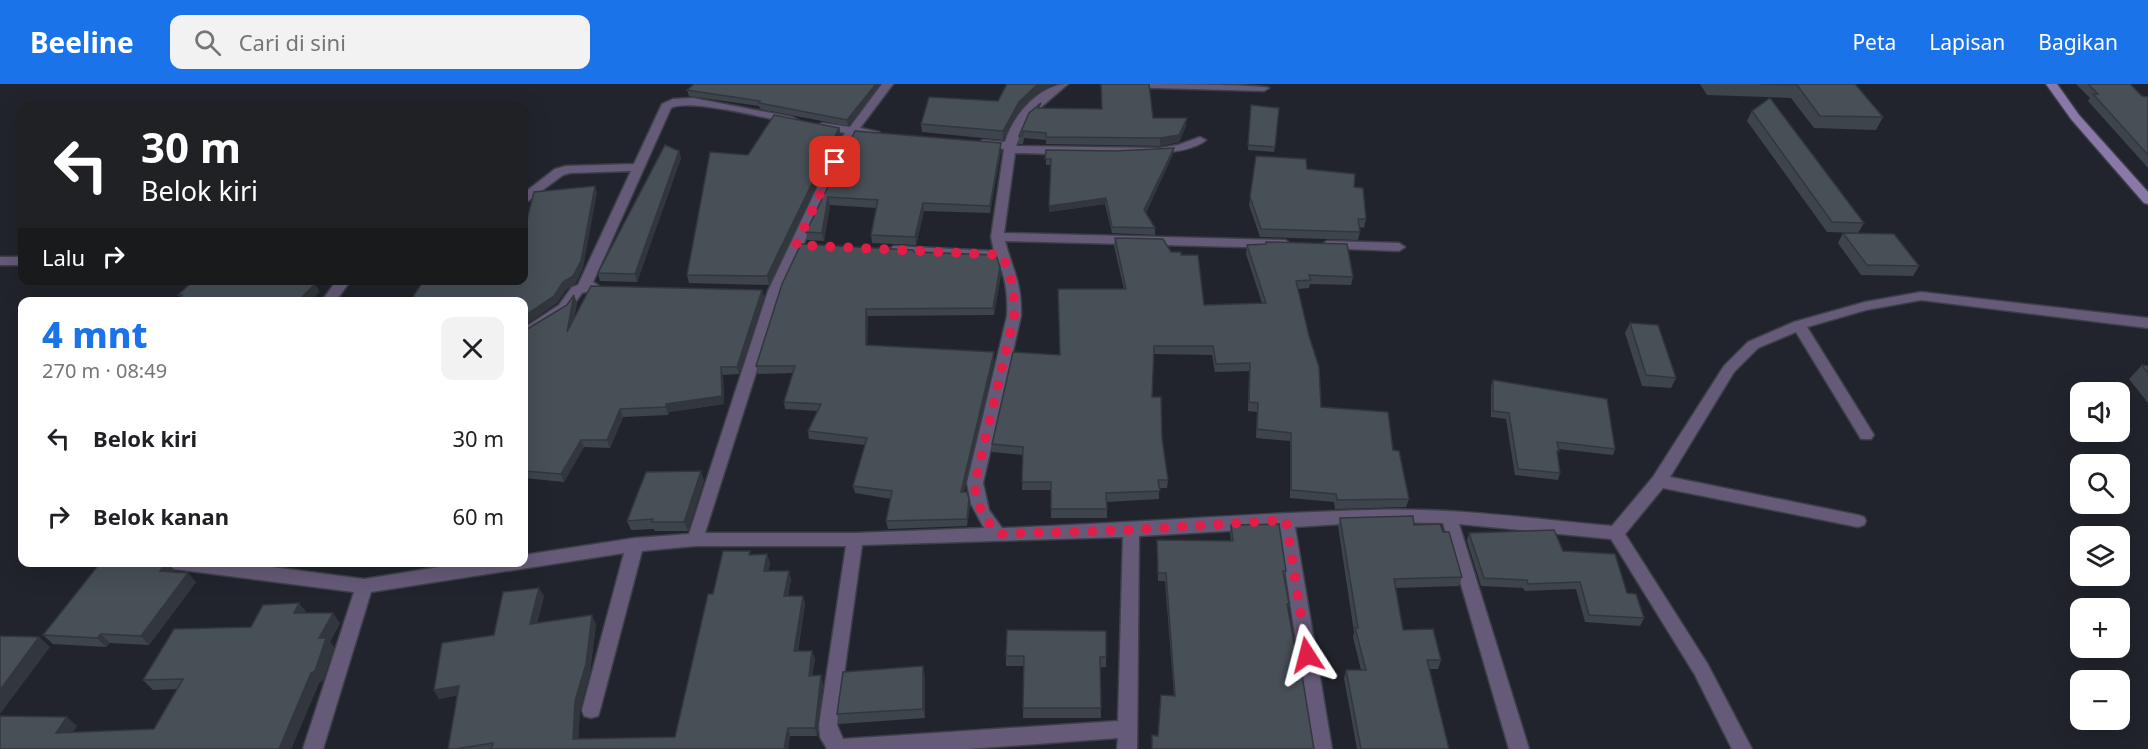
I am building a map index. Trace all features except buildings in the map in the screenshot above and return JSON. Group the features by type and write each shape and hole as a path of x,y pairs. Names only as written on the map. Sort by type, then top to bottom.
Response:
{"street":[{"path":"695,540 769,291 801,245 845,141 888,84"},
{"path":"998,534 983,517 975,500 975,483 1014,316 1015,295 1010,272 997,237 1012,131 1018,120 1063,84"},
{"path":"1121,84 1264,88"},
{"path":"2051,84 2075,117 2148,200"},
{"path":"584,287 666,106 681,100 852,132 886,135"},
{"path":"976,142 1010,147 1160,152 1180,148 1200,140"},
{"path":"528,195 559,172 570,169 638,167"},
{"path":"997,237 1293,244"},
{"path":"1317,245 1399,247"},
{"path":"876,249 1002,255"},
{"path":"0,261 18,261"},
{"path":"331,297 341,285"},
{"path":"528,331 564,308 573,294 584,287 603,286"},
{"path":"1616,532 1659,481 1729,369 1753,345 1799,325 1865,306 1921,296 2148,323"},
{"path":"1799,325 1866,435"},
{"path":"1659,481 1858,521"},
{"path":"528,561 635,545 695,540 855,539 1131,530 1372,516 1449,517 1616,532"},
{"path":"1449,517 1519,749"},
{"path":"1286,520 1322,749"},
{"path":"1127,749 1131,530"},
{"path":"1616,532 1701,669 1742,749"},
{"path":"855,539 828,725 830,737 837,748 1126,729"},
{"path":"591,710 635,545"},
{"path":"214,567 364,586 485,567"},
{"path":"313,749 364,586"}],"route":[{"path":"835,162 796,245 1002,255 1010,272 1015,295 1014,316 975,483 975,500 983,517 998,534 1131,530 1286,520 1307,655"}]}
